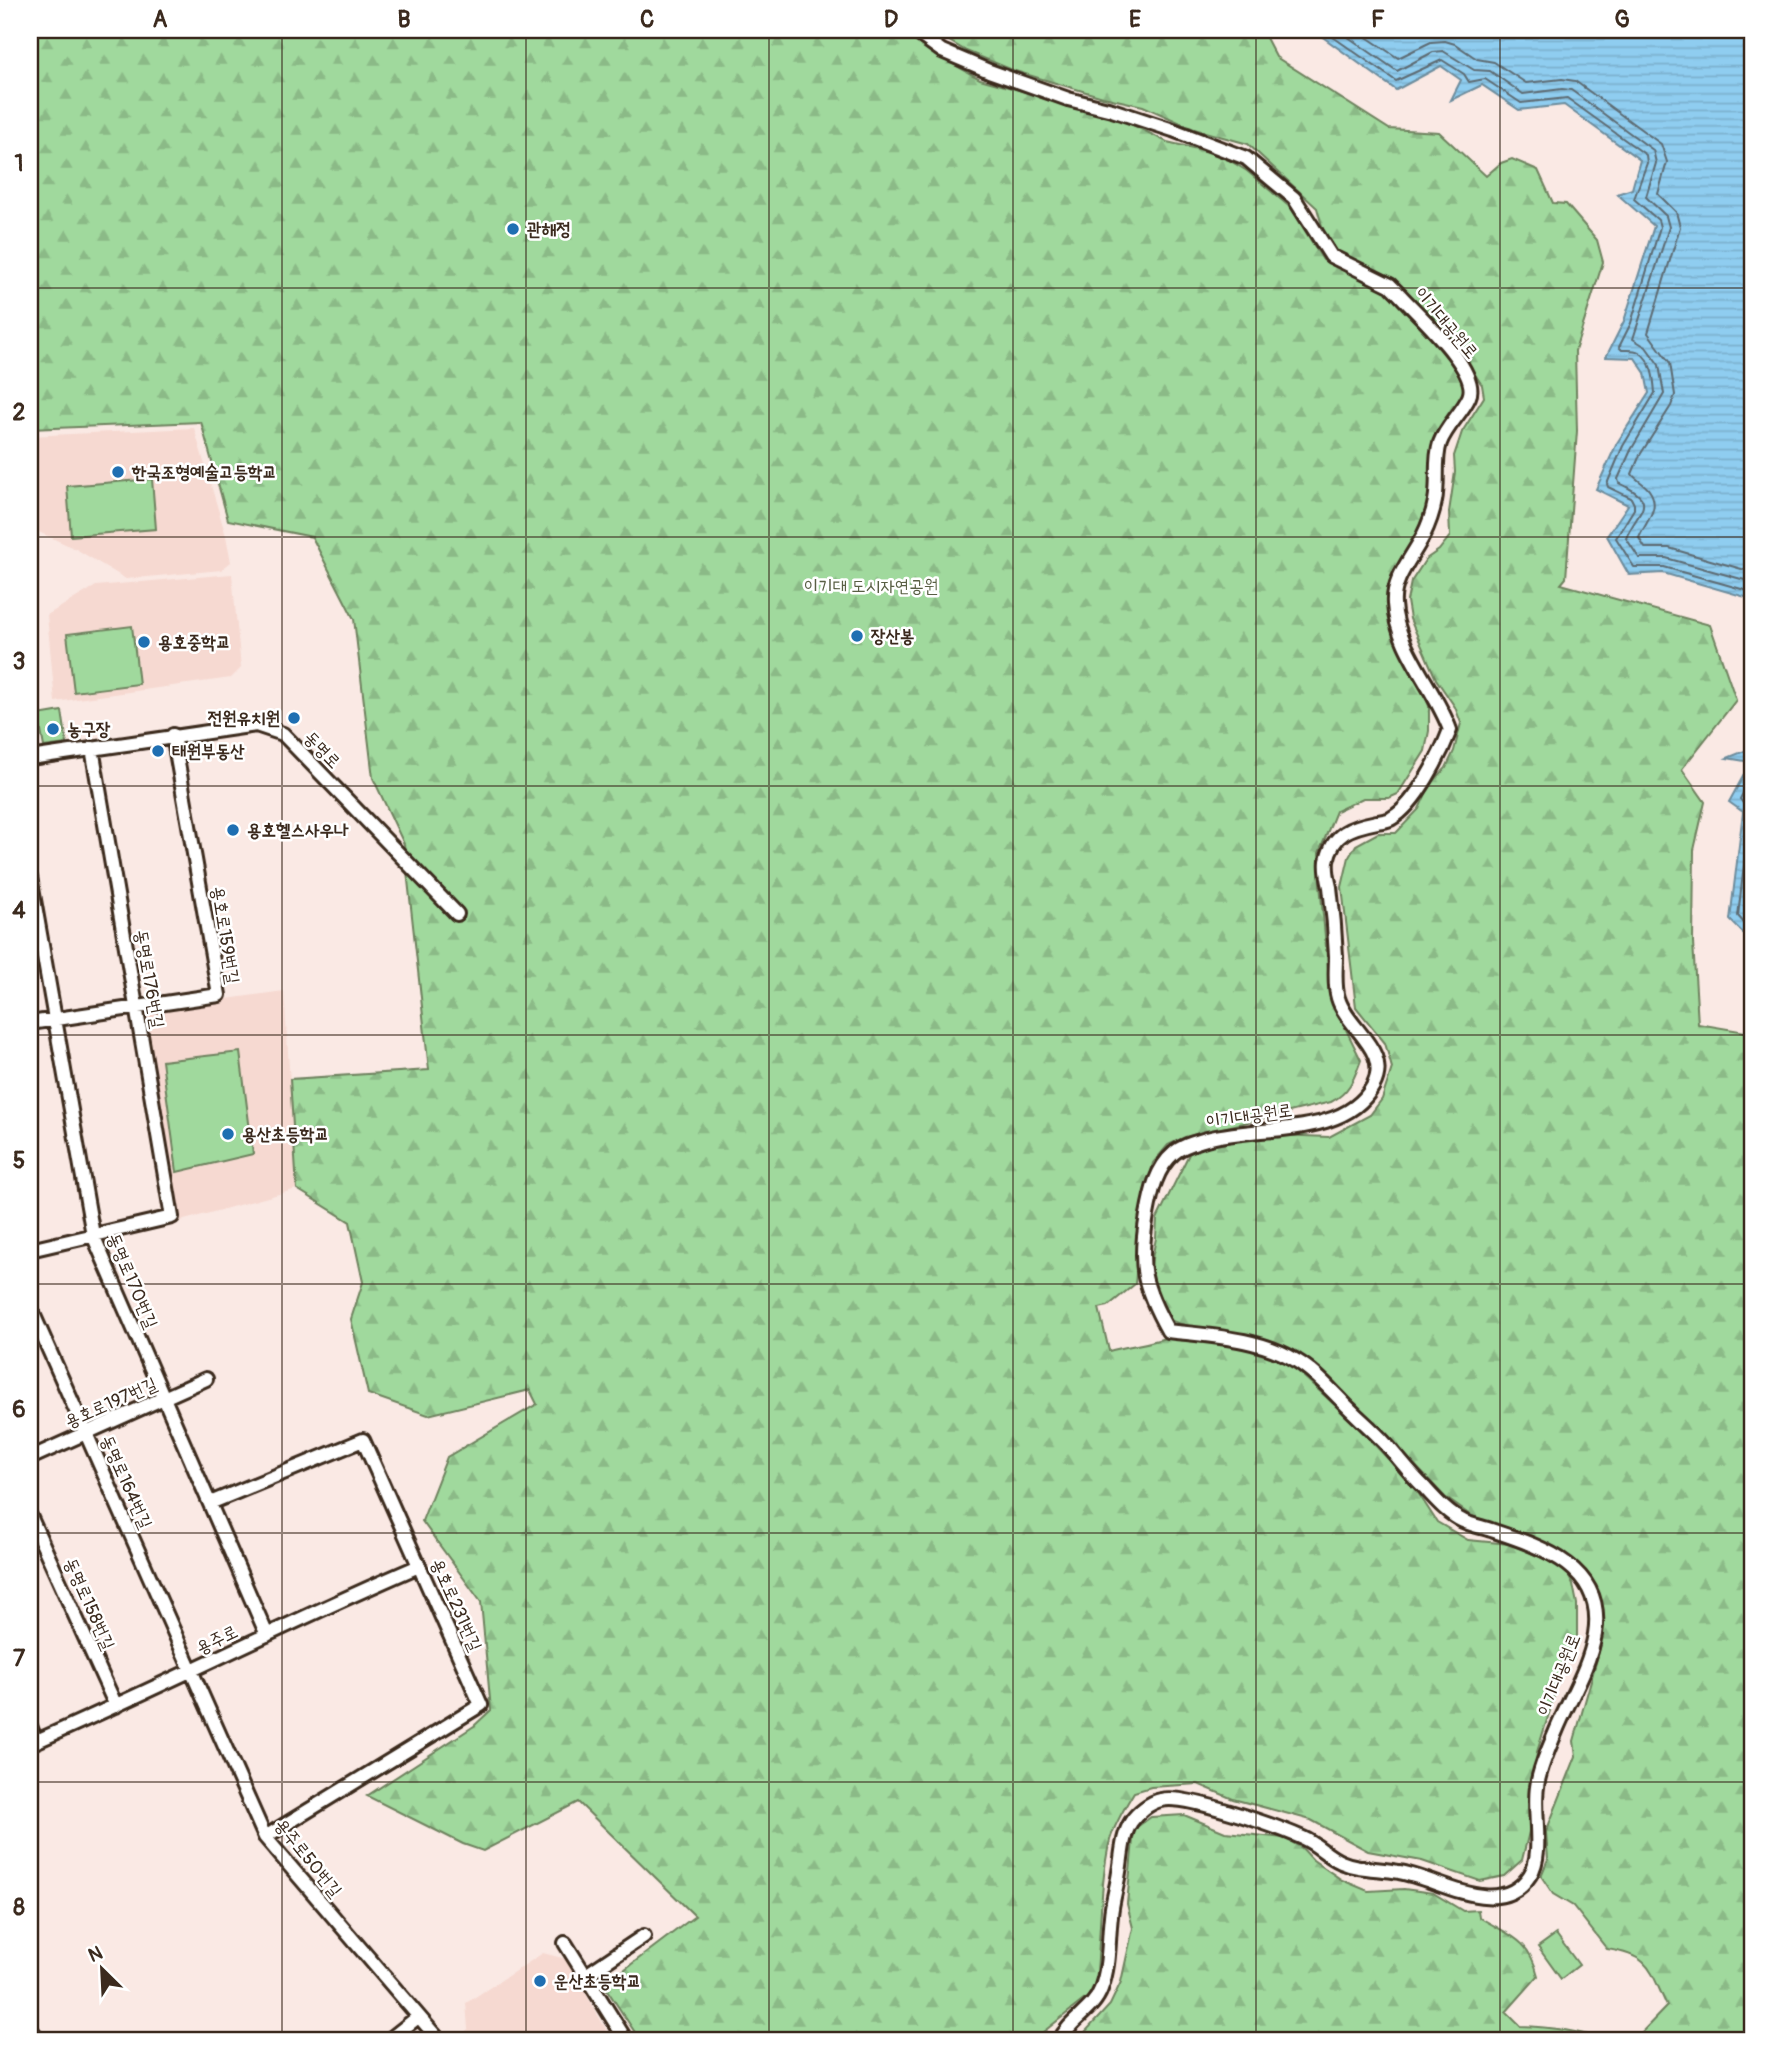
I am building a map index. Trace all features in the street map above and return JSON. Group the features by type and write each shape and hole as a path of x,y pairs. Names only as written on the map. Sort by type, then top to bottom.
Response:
{"street":[{"name":"이기대공원로","path":"913,30 943,51 989,71 1068,99 1173,130 1246,158 1294,198 1331,256 1390,285 1458,359 1468,376 1470,396 1441,442 1435,502 1423,537 1399,578 1394,602 1397,622 1424,683 1442,709 1450,730 1441,753 1409,803 1391,819 1348,828 1335,842 1327,862 1336,942 1337,997 1356,1029 1369,1044 1377,1059 1379,1072 1362,1101 1336,1119 1307,1126 1216,1136 1189,1144 1174,1153 1159,1172 1154,1185 1141,1259 1150,1299 1168,1331 1253,1343 1297,1361 1321,1380 1383,1441 1447,1511 1462,1521 1556,1555 1580,1575 1595,1606 1595,1630 1591,1650 1577,1688 1557,1728 1537,1786 1536,1859 1531,1873 1521,1885 1509,1892 1484,1897 1467,1895 1401,1872 1342,1863 1306,1839 1207,1805 1181,1798 1161,1800 1146,1808 1130,1823 1122,1846 1111,1916 1109,1963 1101,1989 1094,2003 1068,2026 1060,2040"},
{"name":"동명로","path":"30,758 256,725 283,734 457,914"},
{"name":"용호로159번길","path":"30,1023 219,995 173,736"},
{"name":"동명로176번길","path":"92,748 172,1217 93,1236"},
{"name":"동명로170번길","path":"30,877 93,1236 267,1635"},
{"path":"30,1250 93,1236"},
{"name":"동명로164번길","path":"30,1307 190,1672"},
{"name":"용호로197번길","path":"30,1458 206,1379"},
{"name":"용호로231번길","path":"210,1503 363,1440 481,1704 265,1838"},
{"name":"동명로158번길","path":"30,1516 116,1706"},
{"name":"용주로","path":"33,1742 419,1566"},
{"name":"용주로50번길","path":"190,1672 265,1838 439,2040"},
{"path":"30,1726 33,1742"},
{"path":"586,1976 644,1936"},
{"path":"565,1943 626,2040"},
{"path":"389,2040 418,2017"},
{"path":"30,2029 39,2040"}],"shaded area":[{"name":"한국조형예술고등학교","path":"194,428 226,536 231,562 221,570 126,579 76,549 30,528 30,436"},
{"name":"용호중학교","path":"232,574 241,668 231,678 55,702 47,615 96,586"},
{"name":"용산초등학교","path":"284,991 297,1189 177,1222 141,1011"},
{"name":"운산초등학교","path":"543,1953 566,1959 612,2040 456,2040 468,2029 466,2003"}],"green space":[{"name":"이기대 도시자연공원","path":"30,30 902,30 942,58 980,79 1121,119 1167,142 1219,154 1247,171 1291,208 1323,260 1392,294 1452,358 1464,383 1463,394 1448,418 1431,507 1390,609 1429,706 1429,731 1425,751 1398,794 1389,798 1363,798 1336,811 1319,853 1331,999 1361,1060 1347,1090 1331,1102 1185,1137 1168,1145 1153,1163 1142,1213 1135,1284 1108,1306 1099,1308 1109,1351 1173,1335 1186,1340 1230,1344 1261,1352 1290,1364 1348,1417 1413,1485 1437,1522 1468,1540 1510,1544 1565,1568 1573,1584 1577,1604 1577,1642 1558,1676 1537,1752 1530,1828 1522,1860 1504,1876 1480,1881 1422,1861 1368,1851 1311,1820 1233,1799 1198,1784 1151,1787 1134,1792 1117,1821 1110,1840 1104,1876 1095,1991 1042,2033 1038,2040 640,2040 604,1985 695,1916 578,1802 483,1851 463,1844 367,1796 474,1726 491,1710 481,1602 422,1521 447,1457 537,1404 530,1390 428,1415 368,1394 351,1319 363,1282 350,1222 297,1189 290,1079 429,1070 404,844 373,778 354,619 312,537 228,520 201,422 30,429"},
{"path":"931,30 1262,30 1276,57 1389,129 1439,132 1486,176 1501,163 1512,159 1538,170 1553,203 1566,204 1597,240 1603,262 1575,351 1577,431 1566,578 1561,584 1710,625 1736,700 1682,769 1705,802 1694,850 1693,942 1698,1024 1752,1033 1752,2040 1641,2040 1641,2033 1667,2006 1652,1973 1641,1960 1607,1949 1573,1906 1553,1894 1541,1876 1548,1859 1546,1832 1576,1756 1574,1741 1600,1648 1602,1625 1599,1595 1589,1575 1575,1560 1531,1536 1470,1515 1445,1497 1394,1443 1278,1347 1172,1321 1161,1309 1149,1274 1157,1219 1189,1154 1204,1145 1278,1135 1329,1137 1370,1115 1382,1099 1392,1068 1385,1043 1356,1007 1342,887 1349,857 1356,845 1378,833 1396,833 1419,809 1430,785 1446,768 1454,751 1461,723 1455,707 1436,679 1410,619 1407,601 1411,582 1426,559 1439,550 1450,536 1449,512 1455,472 1454,456 1462,432 1484,397 1482,385 1465,359 1396,282 1336,253 1324,233 1317,208 1248,144 1194,129 1143,106 1015,71 966,51"},
{"path":"152,479 156,529 71,536 67,486"},
{"path":"132,626 139,684 74,692 67,634"},
{"name":"농구장","path":"62,711 67,744 44,747 38,715"},
{"path":"240,1052 253,1154 177,1172 162,1061"},
{"path":"1184,1815 1225,1832 1284,1838 1302,1848 1313,1860 1342,1880 1368,1891 1404,1889 1433,1893 1463,1911 1478,1910 1479,1917 1524,1946 1538,1976 1506,2012 1520,2026 1563,2030 1605,2040 1081,2040 1110,2005 1121,1982 1133,1928 1127,1904 1134,1829 1151,1817"},
{"path":"1556,1934 1579,1965 1561,1979 1538,1947"}],"water":[{"path":"1313,30 1752,30 1752,599 1663,573 1629,575 1607,536 1628,505 1596,489 1617,443 1649,393 1645,373 1635,358 1606,357 1624,321 1654,226 1617,194 1632,189 1640,160 1564,105 1519,110 1482,85 1451,100 1461,80 1441,66 1396,90"},
{"path":"1752,748 1752,942 1730,920 1743,812 1729,802 1751,762 1727,758"}],"place":[{"name":"관해정","path":"513,229"},
{"name":"한국조형예술고등학교","path":"118,472"},
{"name":"장산봉","path":"857,636"},
{"name":"용호중학교","path":"144,642"},
{"name":"전원유치원","path":"294,718"},
{"name":"농구장","path":"53,729"},
{"name":"태원부동산","path":"158,751"},
{"name":"용호헬스사우나","path":"233,830"},
{"name":"용산초등학교","path":"228,1134"},
{"name":"운산초등학교","path":"540,1981"}]}
